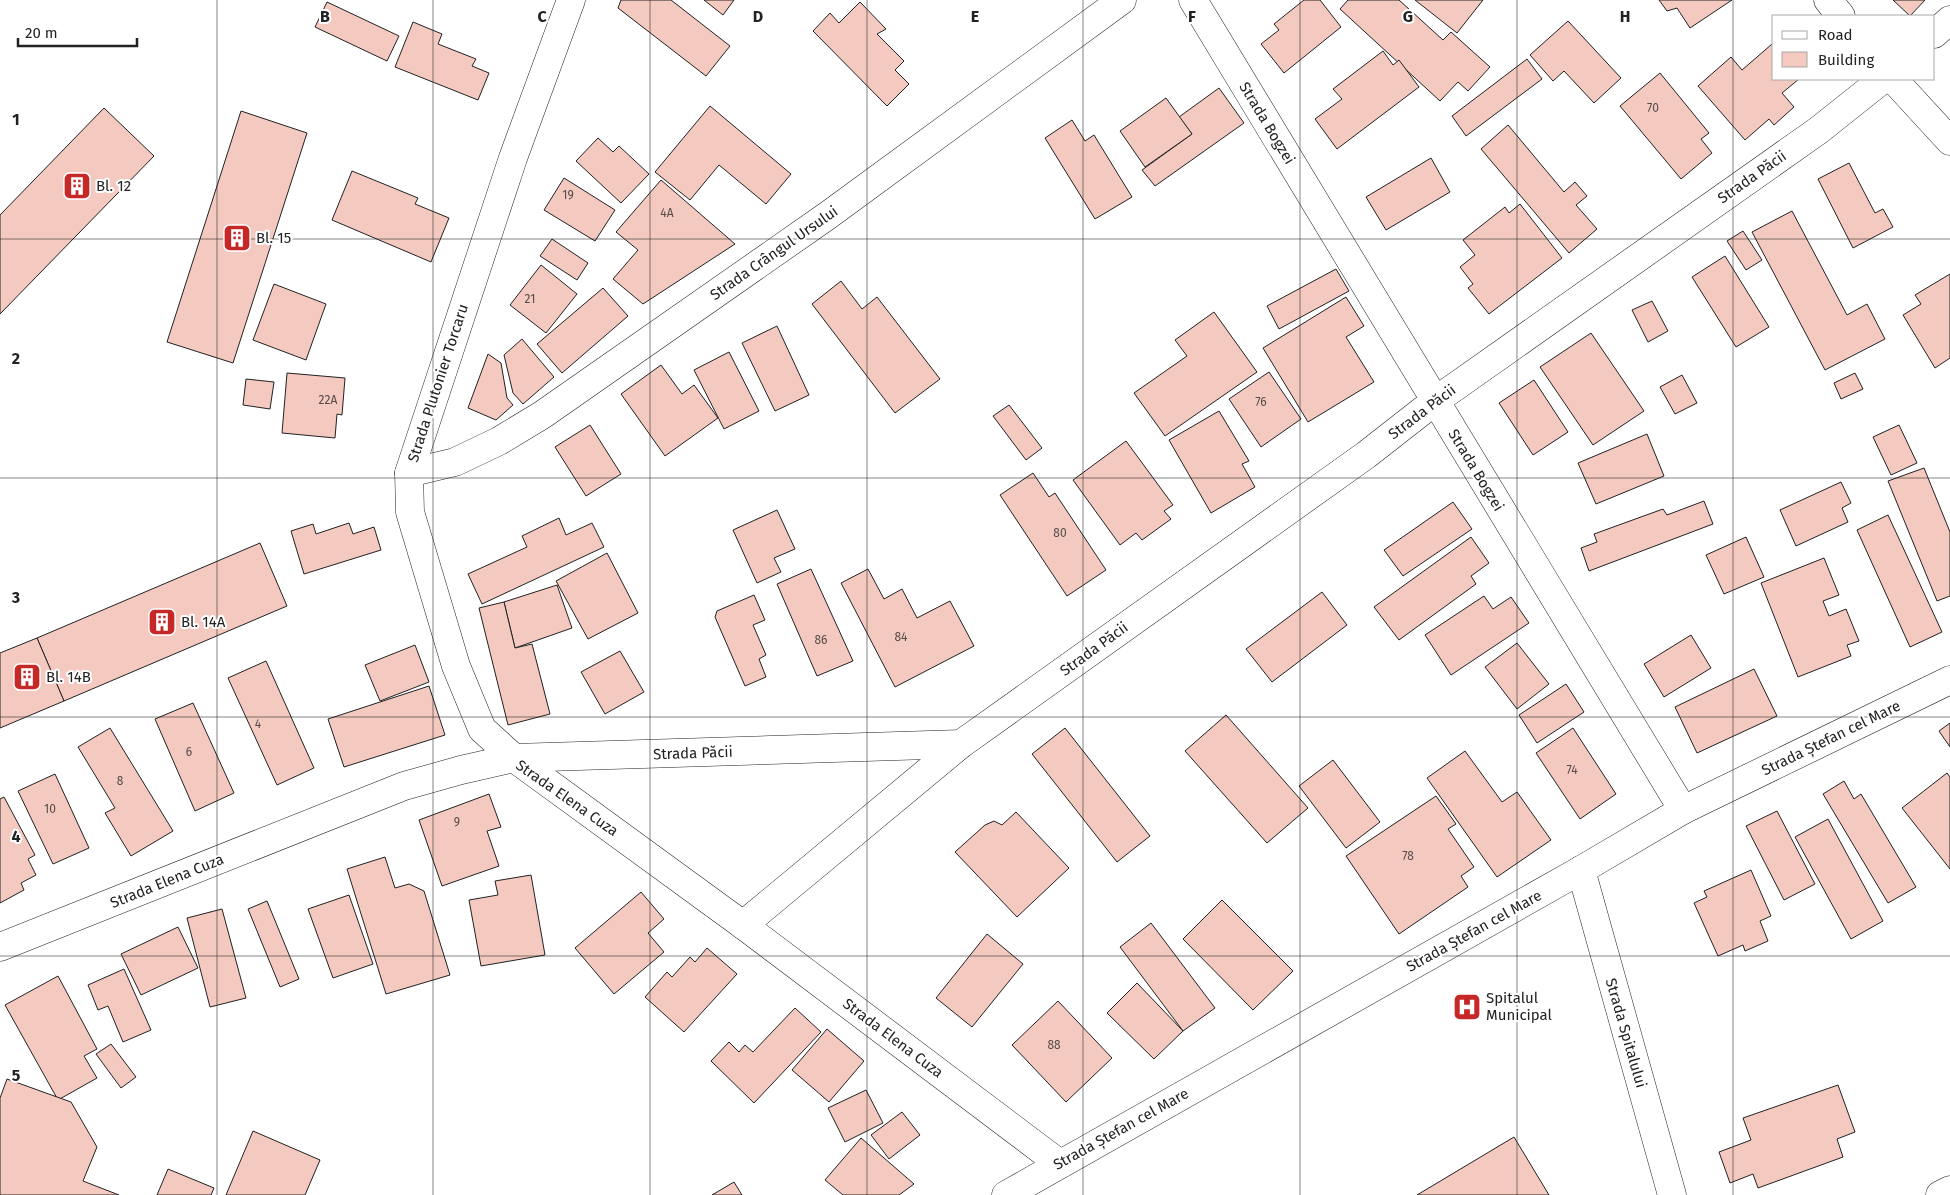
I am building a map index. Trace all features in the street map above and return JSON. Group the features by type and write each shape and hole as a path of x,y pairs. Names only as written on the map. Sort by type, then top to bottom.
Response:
{"street":[{"name":"Strada Plutonier Torcaru","path":"514,758 482,728 456,666 410,512 409,473 513,158 571,0"},
{"name":"Strada Crângul Ursului","path":"409,473 455,462 499,441 542,415 827,216 1122,0"},
{"name":"Strada Bogzei","path":"1193,0 1683,810"},
{"path":"1828,0 1840,15"},
{"path":"1935,33 1950,20"},
{"name":"Strada Păcii","path":"742,925 962,744 1366,455 1435,401 1819,130 1882,80"},
{"path":"1894,80 1950,141"},
{"name":"Strada Ștefan cel Mare","path":"1006,1195 1581,870 1683,810 1950,680"},
{"name":"Strada Păcii","path":"514,758 962,744"},
{"name":"Strada Elena Cuza","path":"0,947 404,786 460,770 514,758 742,925 1060,1164"},
{"name":"Strada Spitalului","path":"1581,870 1672,1195"},
{"path":"1940,1195 1950,1190"}],"building":[{"path":"621,0 671,0 730,46 706,76 618,8"},
{"path":"704,0 734,0 723,15"},
{"path":"1304,0 1320,0 1341,27 1284,73 1261,44 1279,30 1274,24"},
{"path":"1348,0 1399,0 1443,40 1451,32 1490,67 1468,91 1458,82 1440,101 1340,9"},
{"path":"1415,0 1483,0 1457,33"},
{"path":"1659,0 1732,0 1690,28 1677,8 1667,11"},
{"path":"1893,0 1925,0 1911,15"},
{"path":"327,2 399,36 387,61 315,27"},
{"path":"860,2 886,29 877,34 904,61 895,70 909,84 887,106 813,31 830,13 839,23"},
{"path":"1568,21 1621,78 1594,103 1564,71 1553,81 1530,55"},
{"path":"413,22 442,34 438,44 476,59 472,66 489,73 478,100 395,67"},
{"path":"1772,44 1772,80 1798,80 1782,93 1794,107 1774,125 1769,119 1745,140 1698,86 1731,57 1742,70"},
{"path":"1383,51 1393,65 1399,60 1419,87 1337,149 1315,119 1342,99 1333,89"},
{"path":"1527,59 1542,79 1466,136 1452,116"},
{"path":"1660,73 1709,133 1701,139 1712,153 1681,179 1620,106"},
{"path":"1219,88 1244,123 1155,186 1142,170 1192,134 1179,117"},
{"path":"1166,98 1192,134 1145,167 1120,131"},
{"path":"710,106 791,174 766,204 719,165 690,200 655,172"},
{"name":"Bl. 12","path":"104,108 154,156 0,314 0,215"},
{"name":"Bl. 15","path":"241,111 307,133 233,363 167,342"},
{"path":"1072,120 1085,141 1094,135 1132,197 1095,219 1045,138"},
{"path":"1508,125 1564,192 1575,182 1587,196 1576,205 1597,229 1569,253 1481,149"},
{"path":"598,138 613,152 619,146 649,174 621,203 576,161"},
{"path":"1431,158 1450,192 1386,230 1366,197"},
{"path":"1849,163 1875,213 1883,209 1893,227 1853,248 1818,179"},
{"path":"352,171 418,198 415,204 449,218 431,262 332,220"},
{"path":"564,178 615,210 595,241 544,210"},
{"path":"661,180 735,244 643,304 613,279 638,250 616,232"},
{"path":"1520,204 1562,258 1489,314 1468,288 1473,284 1460,267 1475,255 1463,240 1505,207 1509,213"},
{"path":"1792,211 1847,315 1867,304 1885,339 1825,370 1752,232"},
{"path":"1743,231 1762,260 1746,270 1727,241"},
{"path":"552,239 588,263 577,280 540,256"},
{"path":"1725,256 1769,327 1736,347 1692,277"},
{"path":"541,265 577,294 546,333 510,305"},
{"path":"1336,269 1349,291 1279,329 1267,306"},
{"path":"1950,274 1950,358 1935,368 1903,315 1921,304 1915,295"},
{"path":"841,281 862,309 877,297 940,379 895,413 812,304"},
{"path":"274,284 326,304 306,360 253,340"},
{"path":"603,288 628,316 562,373 537,344"},
{"path":"1346,297 1364,326 1346,337 1374,382 1308,422 1263,348"},
{"path":"1652,301 1668,331 1648,342 1632,310"},
{"path":"1214,312 1257,372 1165,436 1134,393 1187,356 1175,340"},
{"path":"777,326 809,395 775,411 742,343"},
{"path":"1591,333 1644,411 1593,445 1540,367"},
{"path":"522,339 554,377 523,404 513,393 504,355"},
{"path":"729,352 759,411 724,429 694,370"},
{"path":"488,354 501,363 507,398 513,405 496,420 468,408"},
{"path":"661,365 682,394 694,385 718,418 665,456 621,394"},
{"path":"1269,372 1301,419 1261,447 1229,399"},
{"path":"287,373 345,378 342,415 337,414 335,438 282,433"},
{"path":"1855,373 1863,389 1841,399 1834,383"},
{"path":"1682,375 1697,403 1675,414 1660,387"},
{"path":"246,379 274,382 270,409 243,405"},
{"path":"1534,380 1568,432 1533,455 1499,403"},
{"path":"1009,405 1042,448 1026,460 993,416"},
{"path":"1219,411 1249,461 1242,464 1255,487 1211,513 1169,440"},
{"path":"590,425 621,474 586,496 555,447"},
{"path":"1899,425 1917,463 1891,475 1873,437"},
{"path":"1647,434 1664,476 1596,504 1578,463"},
{"path":"1126,441 1173,505 1164,511 1171,519 1142,540 1136,533 1120,545 1073,480"},
{"path":"1924,468 1950,532 1950,596 1937,601 1888,481"},
{"path":"1033,473 1049,497 1055,493 1106,570 1067,596 1000,495"},
{"path":"1841,482 1851,503 1842,508 1848,522 1796,546 1780,510"},
{"path":"1704,501 1713,524 1589,571 1581,548 1597,542 1594,534 1663,509 1667,515"},
{"path":"1453,502 1472,529 1403,576 1384,550"},
{"path":"777,510 795,549 774,558 781,572 757,583 733,530"},
{"path":"1888,515 1942,632 1910,647 1857,530"},
{"path":"559,518 566,535 592,523 604,547 482,604 468,574 527,547 522,536"},
{"path":"349,523 353,534 374,527 381,550 304,574 291,531 313,524 316,534"},
{"path":"1471,537 1489,563 1471,576 1476,584 1399,640 1374,607"},
{"path":"1746,537 1764,577 1724,594 1706,555"},
{"name":"Bl. 14A","path":"260,543 287,606 64,701 37,638"},
{"path":"607,553 638,613 588,639 556,581"},
{"path":"1824,558 1839,595 1823,601 1829,616 1846,609 1859,641 1847,645 1851,656 1798,677 1761,583"},
{"path":"811,569 853,661 817,676 777,584"},
{"path":"868,569 884,599 902,589 917,618 950,601 974,646 895,687 841,583"},
{"path":"557,585 572,628 515,648 504,602"},
{"path":"1322,592 1347,625 1272,682 1246,649"},
{"path":"754,595 765,620 753,625 766,655 759,659 766,677 745,686 715,617 717,611"},
{"path":"1484,596 1493,609 1511,597 1529,623 1451,675 1425,635"},
{"path":"504,602 515,648 532,644 550,714 508,725 479,608"},
{"path":"1691,635 1711,668 1664,697 1644,664"},
{"name":"Bl. 14B","path":"37,638 64,701 0,728 0,653"},
{"path":"1517,643 1549,684 1517,709 1485,667"},
{"path":"415,645 429,682 380,701 365,665"},
{"path":"620,651 644,692 605,714 581,672"},
{"path":"266,661 314,768 277,785 228,678"},
{"path":"1754,669 1777,716 1697,753 1675,707"},
{"path":"1566,684 1584,712 1537,743 1519,715"},
{"path":"429,686 445,735 344,767 328,719"},
{"path":"193,703 234,793 195,811 155,719"},
{"path":"1226,715 1308,808 1267,843 1185,751"},
{"path":"1950,723 1950,747 1939,731"},
{"path":"110,728 173,831 131,856 105,813 115,808 78,747"},
{"path":"1065,728 1150,836 1117,862 1032,754"},
{"path":"1573,728 1616,794 1580,819 1536,753"},
{"path":"1465,751 1502,802 1517,792 1551,840 1497,877 1427,778"},
{"path":"1333,760 1380,822 1346,848 1299,786"},
{"path":"1947,773 1950,777 1950,869 1902,808"},
{"path":"55,774 89,848 53,864 18,791"},
{"path":"1844,781 1854,799 1861,794 1916,887 1888,903 1823,794"},
{"path":"489,794 501,827 487,831 499,866 442,886 419,820"},
{"path":"1436,796 1456,824 1448,829 1474,867 1461,876 1468,887 1399,934 1346,856"},
{"path":"4,797 35,855 28,859 36,875 21,883 24,890 0,903 0,799"},
{"path":"1777,811 1815,884 1784,900 1746,826"},
{"path":"1016,812 1069,868 1017,917 955,852 985,825 994,821 1002,825"},
{"path":"1828,819 1883,921 1851,939 1795,837"},
{"path":"385,857 395,888 409,884 424,891 450,975 386,994 347,869"},
{"path":"1751,870 1771,916 1760,921 1768,941 1745,951 1743,945 1718,956 1694,903 1707,897 1704,891"},
{"path":"531,875 545,955 481,966 469,900 498,895 495,881"},
{"path":"641,892 664,919 648,933 664,952 614,994 575,948"},
{"path":"349,895 373,964 333,978 308,909"},
{"path":"1222,900 1293,971 1253,1010 1183,939"},
{"path":"267,901 299,979 280,987 248,909"},
{"path":"222,909 246,998 210,1007 187,918"},
{"path":"1151,923 1215,1008 1183,1031 1120,947"},
{"path":"178,927 198,968 141,995 121,954"},
{"path":"987,934 1023,964 972,1027 936,998"},
{"path":"707,948 737,974 684,1032 645,997 667,972 672,977 690,957 695,962"},
{"path":"124,969 151,1030 123,1042 108,1006 98,1010 88,985"},
{"path":"58,976 97,1049 84,1056 97,1078 58,1100 5,1005"},
{"path":"1137,983 1183,1031 1154,1059 1107,1013"},
{"path":"1058,1001 1112,1058 1066,1102 1012,1045"},
{"path":"795,1008 821,1032 754,1103 711,1061 729,1042 739,1052 745,1045 753,1052"},
{"path":"827,1029 864,1061 829,1102 792,1070"},
{"path":"111,1044 136,1077 121,1088 96,1054"},
{"path":"7,1079 71,1102 97,1147 83,1181 119,1195 0,1195 0,1098"},
{"path":"1838,1085 1855,1132 1837,1139 1843,1157 1758,1188 1753,1174 1730,1183 1719,1152 1751,1140 1743,1118"},
{"path":"866,1090 883,1123 845,1142 828,1108"},
{"path":"902,1112 920,1135 889,1159 871,1135"},
{"path":"253,1131 320,1160 305,1195 226,1195"},
{"path":"1514,1137 1549,1195 1417,1195"},
{"path":"861,1138 914,1184 899,1195 843,1195 825,1180"},
{"path":"168,1169 214,1188 211,1195 157,1195"},
{"path":"734,1182 742,1195 712,1195"}],"place":[{"name":"Bl. 12","path":"77,186"},
{"name":"Bl. 15","path":"237,238"},
{"name":"Bl. 14A","path":"162,622"},
{"name":"Bl. 14B","path":"27,677"},
{"name":"Spitalul Municipal","path":"1467,1007"}]}
